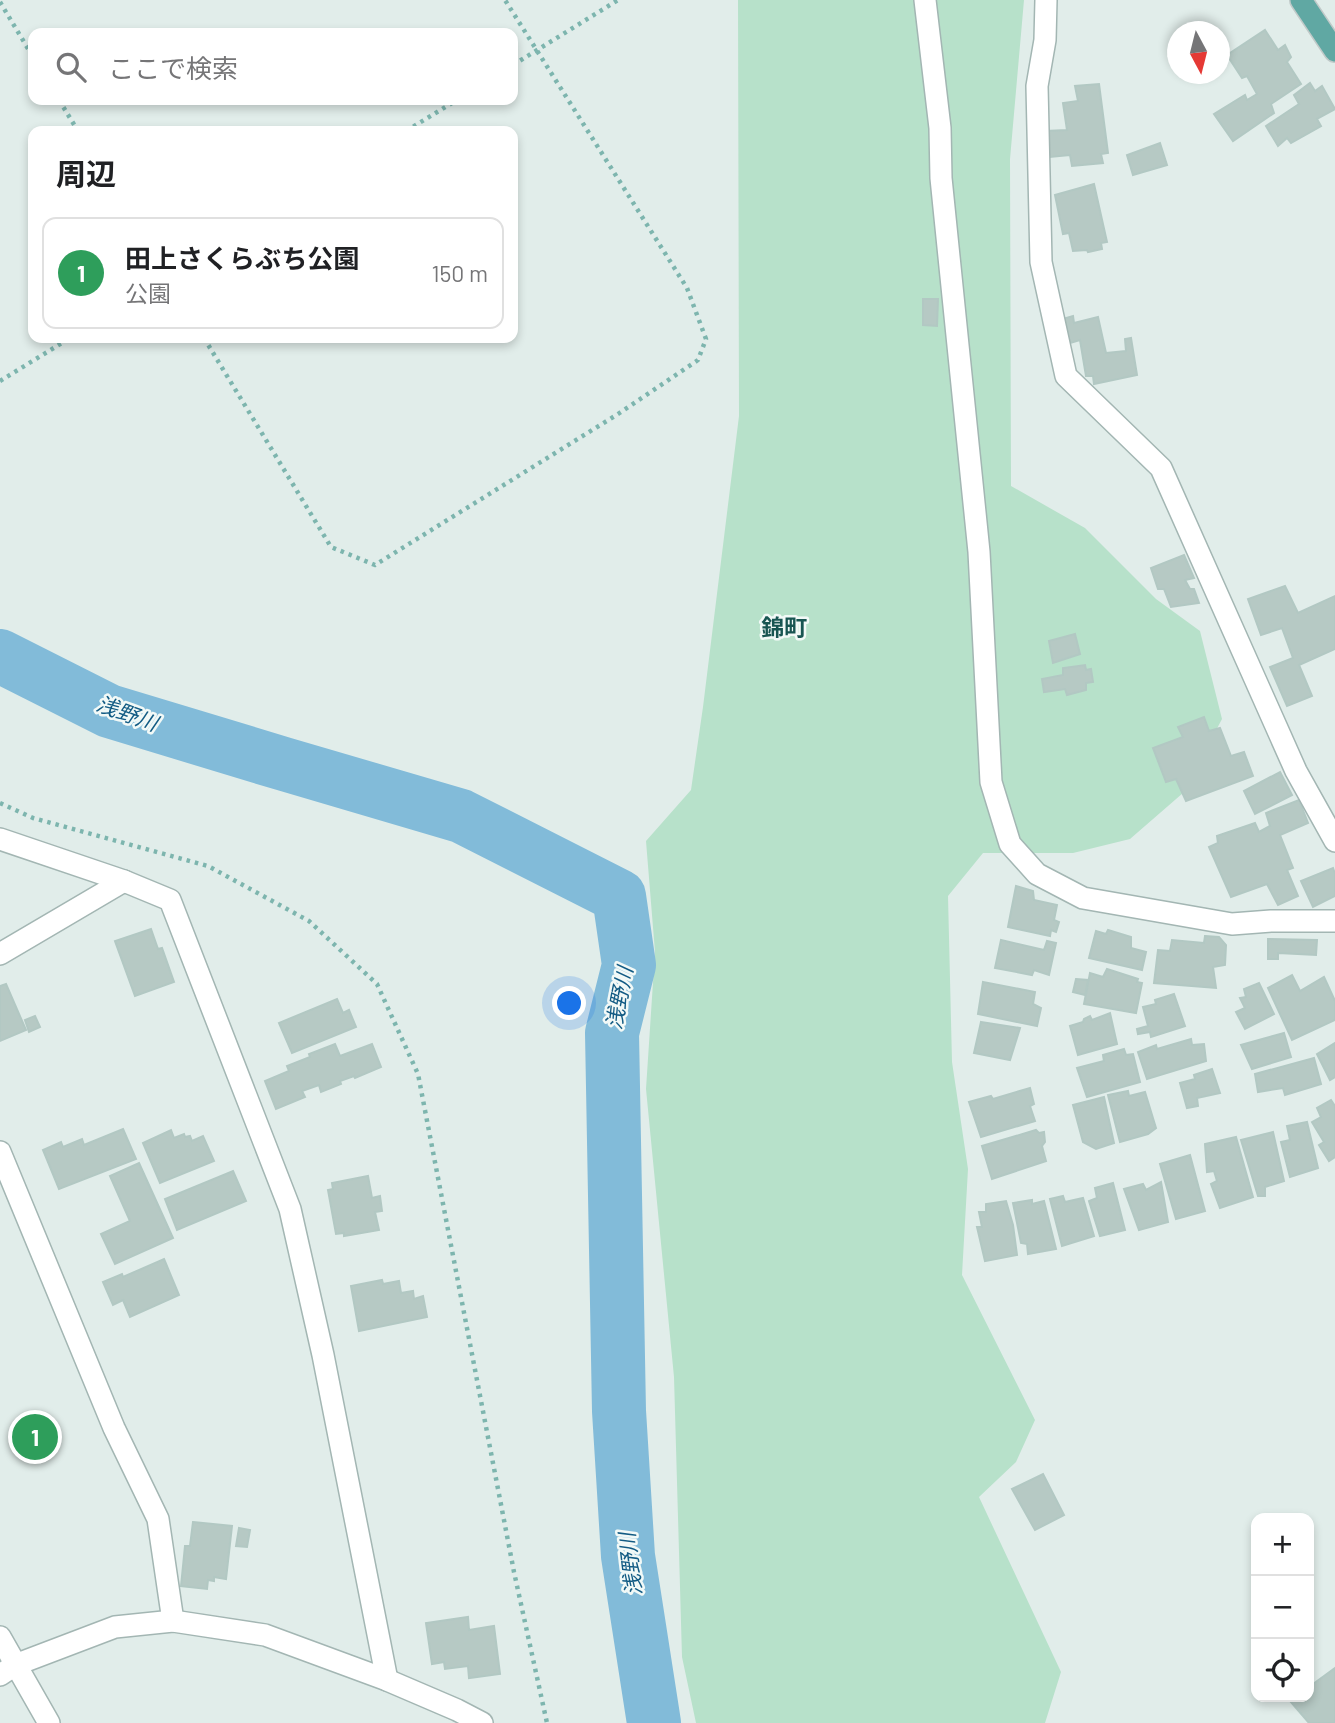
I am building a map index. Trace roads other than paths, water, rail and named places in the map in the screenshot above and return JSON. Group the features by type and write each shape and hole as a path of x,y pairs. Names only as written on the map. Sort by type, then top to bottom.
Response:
{"main road":[{"path":"1301,0 1335,51"}],"street":[{"path":"925,0 940,128 941,178 979,552 991,782 1010,844 1037,874 1083,898 1232,923 1335,921"},
{"path":"1046,0 1045,40 1037,86 1041,262 1066,376 1161,468 1296,771 1335,841"},
{"path":"0,839 124,881 170,900 290,1209 326,1368 387,1680"},
{"path":"0,954 124,881"},
{"path":"0,1152 114,1428 158,1519 173,1621"},
{"path":"8,1670 115,1627 173,1621 265,1635 387,1680 482,1723"},
{"path":"0,1637 8,1670 49,1723"}],"waterway":[{"name":"浅野川","path":"0,656 109,711 461,816 619,896 629,965 612,1033 619,1411 628,1556 654,1723"}],"place":[{"name":"田上さくらぶち公園","path":"35,1437"}],"district":[{"name":"錦町","path":"784,628"}]}
